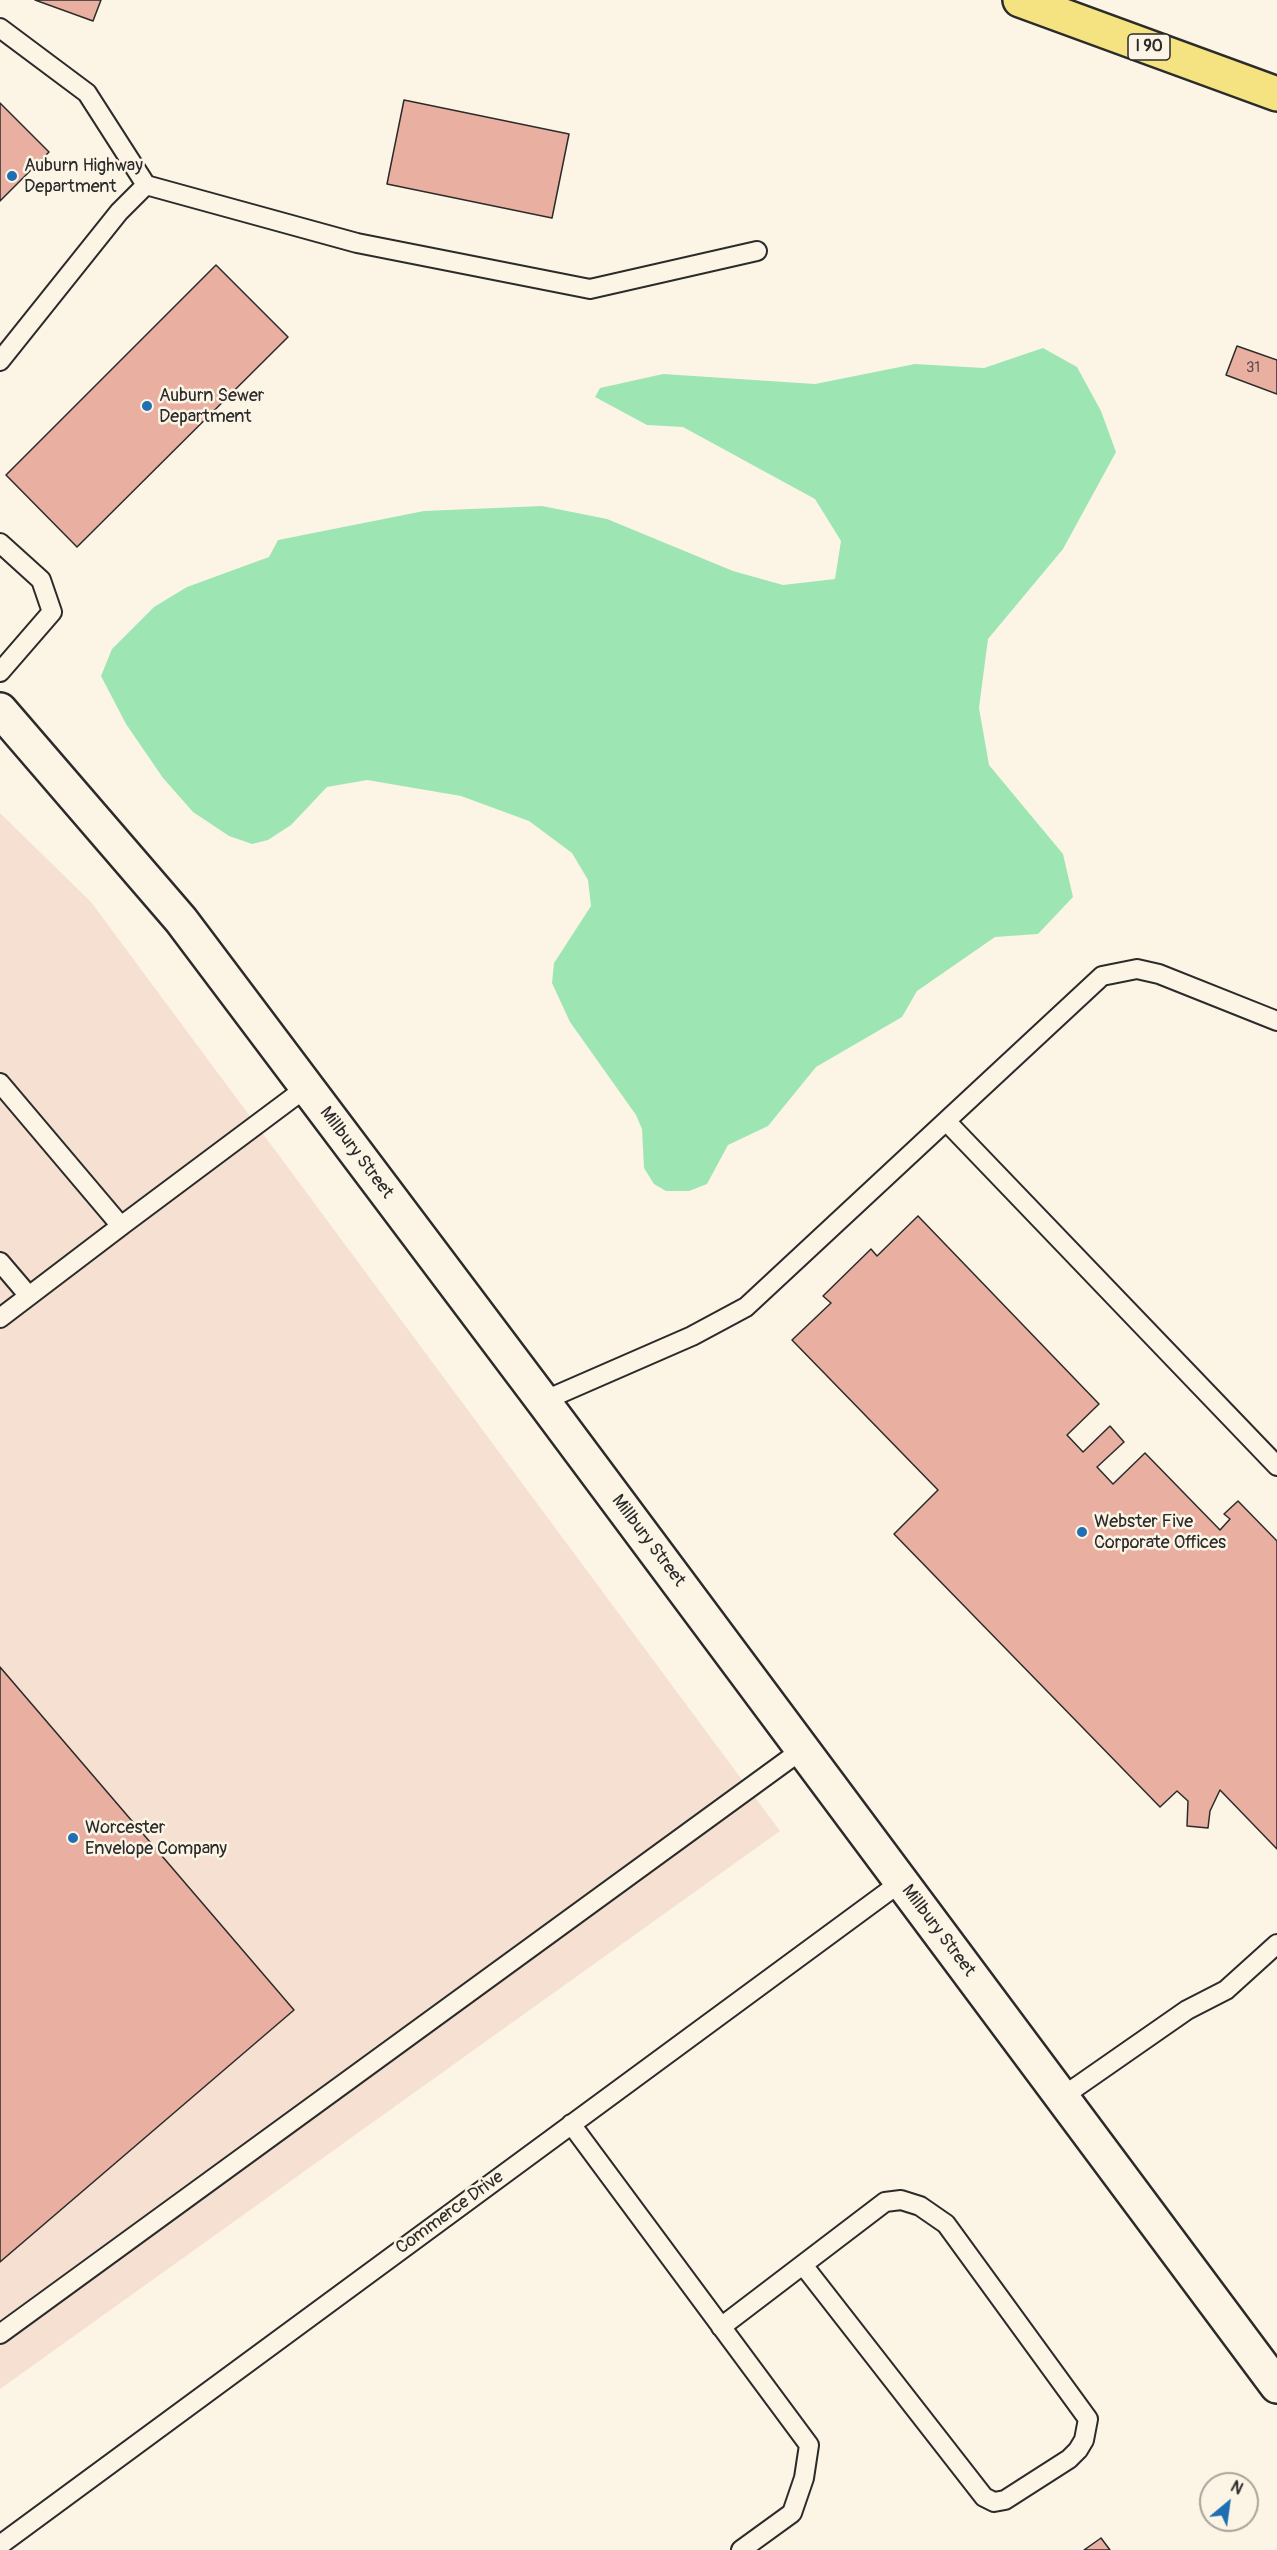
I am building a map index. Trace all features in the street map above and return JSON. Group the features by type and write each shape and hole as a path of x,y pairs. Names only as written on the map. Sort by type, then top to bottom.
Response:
{"highway":[{"name":"I 90","path":"1020,0 1277,94"}],"street":[{"name":"Millbury Street","path":"0,711 92,814 181,920 543,1401 1277,2386"}],"lane":[{"path":"0,28 87,93 146,185 357,243 590,289 757,251"},
{"path":"0,361 119,212 146,185"},
{"path":"0,543 41,580 52,612 0,672"},
{"path":"543,1401 692,1335 747,1307 1102,975 1137,969 1159,974 1277,1021"},
{"path":"0,1083 121,1226"},
{"path":"0,1318 307,1087"},
{"path":"946,1121 1277,1466"},
{"path":"0,1262 29,1296"},
{"path":"0,2334 803,1749"},
{"name":"Commerce Drive","path":"0,2545 901,1882"},
{"path":"1062,2097 1187,2010 1226,1990 1277,1944"},
{"path":"571,2124 809,2445 804,2478 792,2512 741,2550"},
{"path":"721,2327 885,2202 902,2200 920,2206 946,2224 1089,2419 1084,2440 1078,2450 1005,2500 994,2502 984,2497 803,2265"}],"shaded area":[{"path":"0,813 91,902 780,1831 0,2389"}],"green space":[{"path":"1043,348 1077,367 1101,411 1116,452 1063,549 988,639 979,708 989,765 1063,854 1073,897 1038,934 995,937 917,991 902,1017 816,1067 768,1126 728,1145 707,1184 689,1191 666,1191 654,1184 644,1168 642,1129 636,1115 570,1022 552,983 554,963 591,906 588,880 572,853 529,821 461,796 367,780 327,787 291,825 268,840 252,844 229,836 193,812 163,778 126,724 101,676 112,649 154,607 187,587 269,557 278,540 424,511 542,506 607,519 733,571 783,585 835,579 841,541 815,499 683,427 647,425 595,397 600,388 663,374 815,384 915,364 984,368"}],"building":[{"path":"35,0 101,0 93,21"},
{"path":"404,100 569,134 552,218 387,184"},
{"name":"Auburn Highway Department","path":"0,103 49,152 0,201"},
{"name":"Auburn Sewer Department","path":"216,265 288,337 77,547 6,475"},
{"path":"1237,346 1277,360 1277,394 1226,375"},
{"name":"Webster Five Corporate Offices","path":"918,1216 1099,1404 1067,1435 1083,1452 1110,1426 1124,1442 1097,1467 1113,1484 1145,1453 1220,1530 1230,1519 1224,1514 1238,1501 1277,1541 1277,1849 1220,1790 1210,1811 1208,1828 1187,1826 1188,1801 1177,1791 1160,1807 894,1534 938,1490 792,1340 831,1303 823,1296 871,1249 877,1256"},
{"name":"Worcester Envelope Company","path":"0,1667 294,2010 0,2262"},
{"path":"1101,2538 1110,2550 1084,2550"}],"place":[{"name":"Auburn Highway Department","path":"12,176"},
{"name":"Auburn Sewer Department","path":"147,406"},
{"name":"Webster Five Corporate Offices","path":"1082,1532"},
{"name":"Worcester Envelope Company","path":"73,1838"}]}
